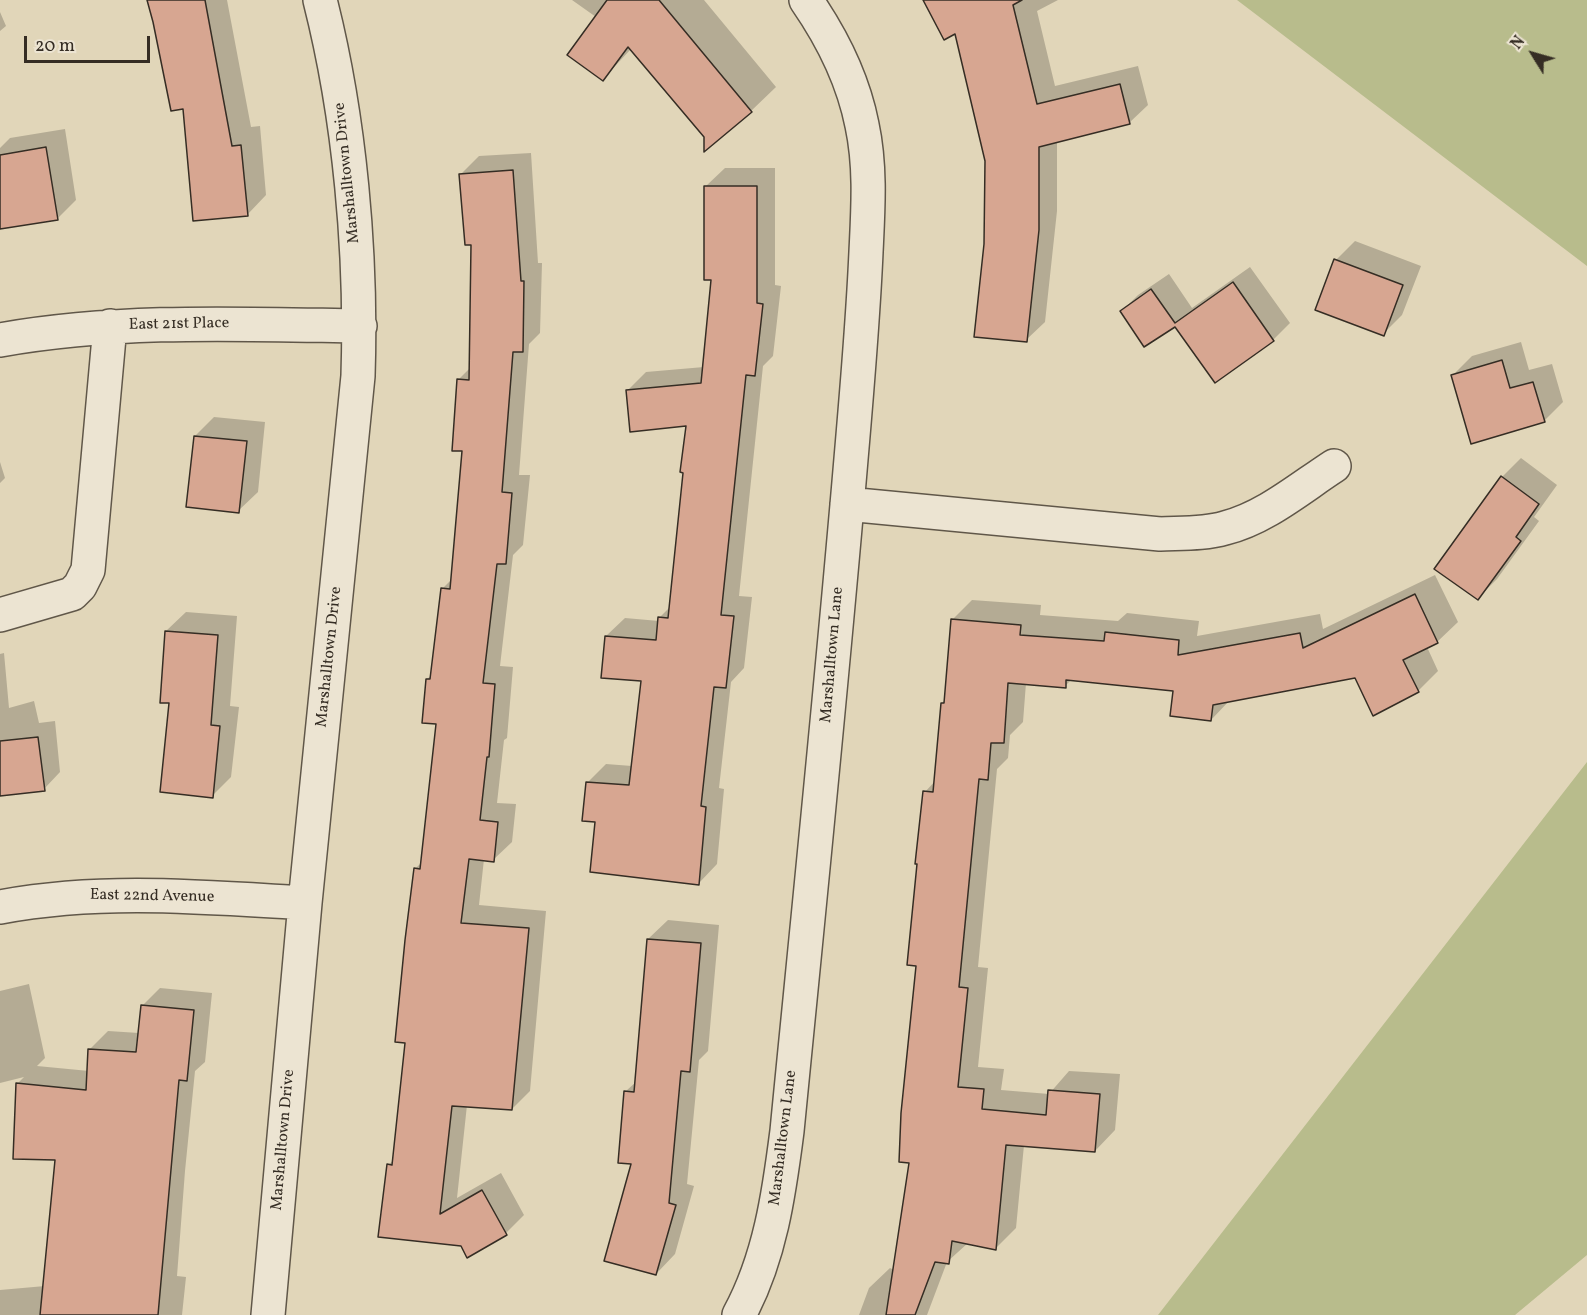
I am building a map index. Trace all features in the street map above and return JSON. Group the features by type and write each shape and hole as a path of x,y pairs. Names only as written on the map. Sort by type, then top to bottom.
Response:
{"street":[{"name":"Marshalltown Drive","path":"268,1315 305,903 358,376 360,326 360,292 347,153 338,89 320,0"},
{"name":"Marshalltown Lane","path":"739,1315 749,1297 767,1247 780,1191 792,1085 862,333 868,174 863,127 853,87 830,37 806,0"},
{"name":"East 21st Place","path":"0,340 110,326 183,323 360,326"},
{"path":"0,615 72,594 80,586 88,570 106,394 110,326"},
{"path":"847,504 1161,534 1187,533 1224,529 1246,521 1334,466"},
{"name":"East 22nd Avenue","path":"0,907 82,896 158,894 305,903"}],"green space":[{"path":"1237,0 1587,0 1587,266"},
{"path":"1587,762 1587,1255 1515,1315 1158,1315"}],"building":[{"path":"147,0 205,0 232,146 241,145 248,216 193,221 183,109 171,111"},
{"path":"607,0 659,0 752,112 704,152 704,137 628,47 603,81 567,55"},
{"path":"923,0 1022,0 1013,5 1037,104 1120,84 1130,124 1039,147 1039,230 1027,342 974,337 984,244 985,161 955,34 944,40"},
{"path":"46,147 58,220 0,229 0,155"},
{"path":"513,170 521,281 524,281 523,352 513,352 502,492 512,493 506,564 497,564 483,683 495,684 489,757 487,757 480,820 498,822 494,862 469,859 461,923 529,928 512,1110 452,1106 440,1214 482,1190 507,1235 467,1258 461,1246 378,1237 387,1164 392,1165 405,1043 395,1042 405,940 414,868 420,869 436,724 422,723 426,679 430,679 441,588 450,589 462,451 452,451 457,379 469,380 471,245 465,245 459,174"},
{"path":"704,186 757,186 757,303 763,304 755,376 746,375 721,615 734,616 726,688 714,687 701,806 706,807 699,885 590,872 595,822 582,821 586,782 629,785 641,681 601,678 605,636 656,640 658,617 668,618 686,426 630,432 626,390 701,383 711,280 704,280"},
{"path":"1334,259 1403,285 1384,336 1315,310"},
{"path":"1233,282 1274,341 1215,383 1175,327 1144,347 1120,311 1151,289 1175,323"},
{"path":"1502,360 1510,388 1533,382 1545,422 1471,444 1451,375"},
{"path":"194,436 247,441 239,513 186,507"},
{"path":"1501,476 1539,504 1516,537 1521,541 1478,600 1434,569"},
{"path":"1415,594 1438,643 1403,660 1419,692 1373,716 1355,678 1213,705 1211,721 1170,716 1173,691 1066,680 1066,688 1008,683 1004,743 991,743 988,780 979,779 959,987 968,988 958,1087 984,1089 982,1109 1046,1115 1048,1090 1100,1094 1095,1152 1006,1145 996,1250 952,1241 949,1264 935,1262 915,1315 886,1315 909,1163 899,1162 901,1113 916,966 907,965 917,864 915,864 923,791 933,792 951,619 1021,625 1020,635 1104,641 1105,632 1179,640 1178,655 1300,633 1303,648"},
{"path":"165,631 218,635 211,725 220,726 213,798 160,792 169,703 160,703"},
{"path":"38,737 45,791 0,796 0,741"},
{"path":"647,939 701,943 690,1072 681,1071 669,1203 676,1205 656,1275 604,1261 631,1164 618,1163 624,1091 634,1092"},
{"path":"141,1005 194,1010 187,1081 179,1080 158,1315 40,1315 55,1160 13,1159 16,1083 86,1090 88,1049 136,1052"}]}
